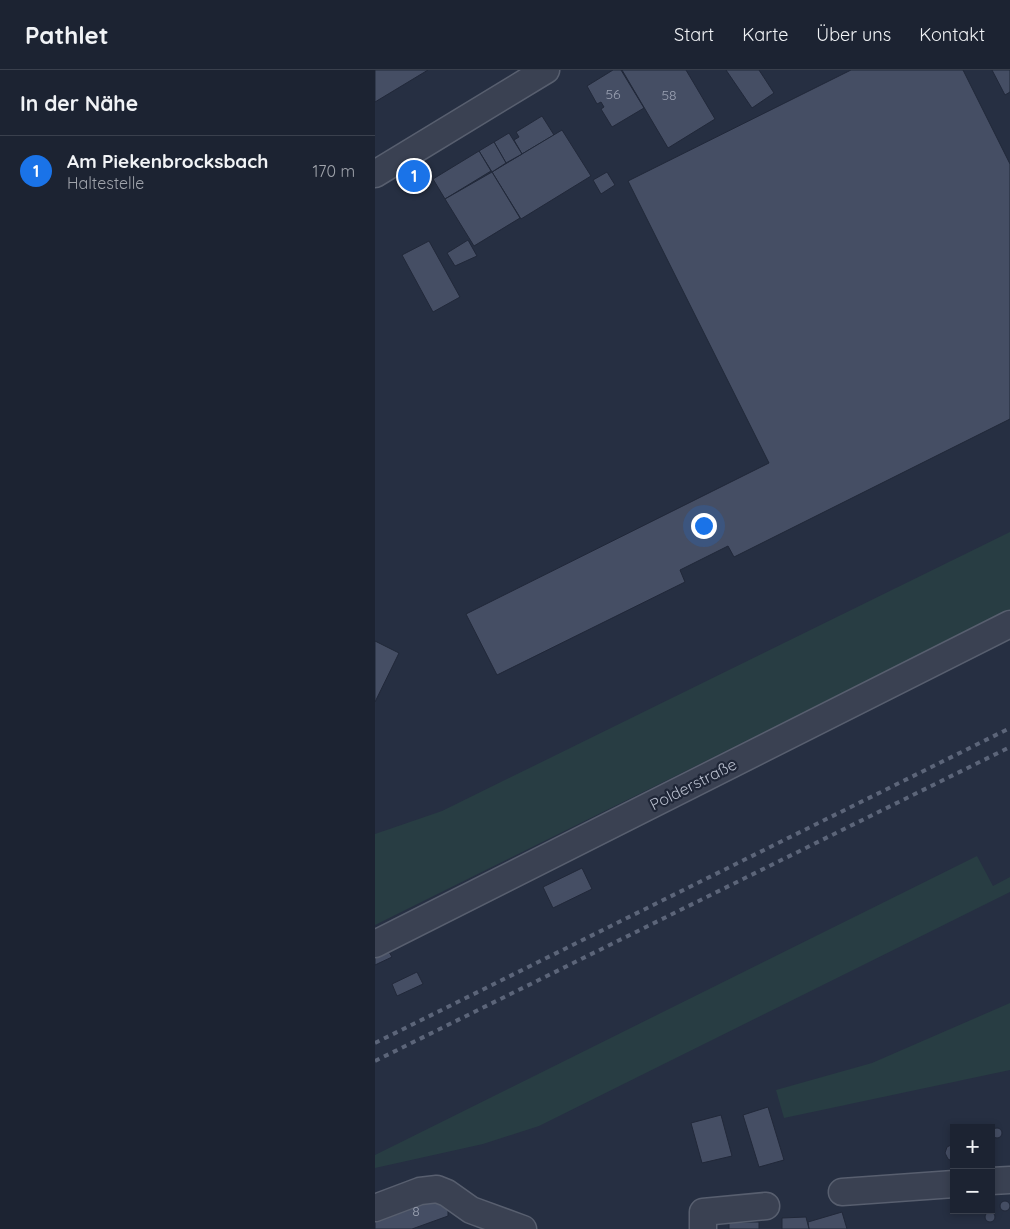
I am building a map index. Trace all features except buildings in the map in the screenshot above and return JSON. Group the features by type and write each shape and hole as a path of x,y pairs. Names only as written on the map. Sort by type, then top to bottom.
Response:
{"street":[{"path":"375,174 546,70"},
{"name":"Polderstraße","path":"375,944 1010,624"},
{"path":"995,1181 1010,1180"},
{"path":"842,1192 950,1184"},
{"path":"375,1208 420,1191 437,1189 447,1193 471,1210 523,1229"},
{"path":"703,1229 703,1212 766,1206"}],"green space":[{"path":"1010,532 1010,610 375,925 375,834 442,811"},
{"path":"977,856 993,886 1010,877 1010,892 539,1126 483,1144 375,1168 375,1155"},
{"path":"1010,1003 1010,1070 784,1118 776,1090 872,1063"}],"railway":[{"path":"375,1043 1010,728"},
{"path":"375,1061 1010,747"}],"place":[{"name":"Am Piekenbrocksbach","path":"414,176"}]}
